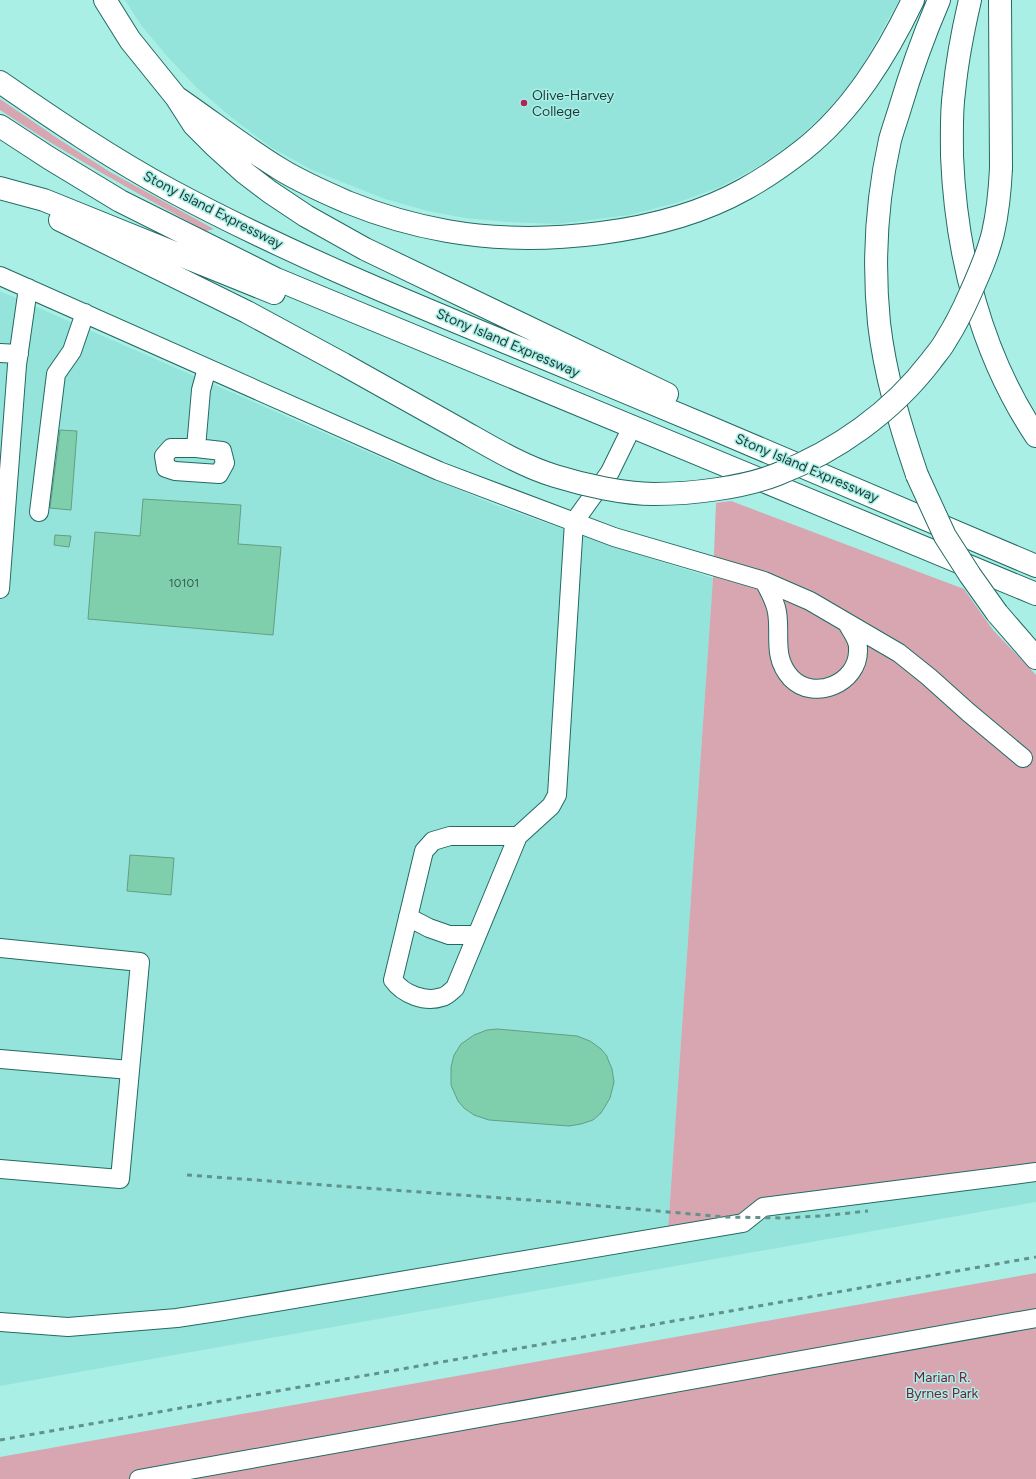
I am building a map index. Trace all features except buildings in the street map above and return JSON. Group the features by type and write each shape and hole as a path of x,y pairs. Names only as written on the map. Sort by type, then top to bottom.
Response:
{"highway":[{"path":"105,0 130,40 176,97 194,125 245,173 270,192 306,216 365,249 670,396 713,428"},
{"path":"176,97 280,169 316,188 378,213 414,224 442,230 488,236 525,238 599,233 641,226 709,206 743,190 773,172 792,158 804,149 836,119 860,91 885,54 913,0"},
{"path":"939,0 910,73 891,138 880,209 876,283 879,323 884,357 900,425 917,475 945,536 970,576 997,613 1036,658"},
{"path":"970,0 958,58 953,93 953,177 957,218 964,262 976,307 988,341 1005,383 1036,436"},
{"path":"4,190 42,212 247,312 524,464 555,476 612,490 653,494 697,492 740,484 777,474 816,456 855,433 887,408 918,377 946,342 965,307 978,278 992,235 998,204 1001,168 1000,0"},
{"name":"Stony Island Expressway","path":"0,82 73,132 167,189 258,236 357,280 713,428 1036,566"},
{"name":"Stony Island Expressway","path":"0,126 49,158 120,200 276,279 1036,594"},
{"path":"4,190 44,200 402,345 464,357"}],"lane":[{"path":"0,276 439,471 614,537 764,581 810,601 899,653 1023,758"},
{"path":"0,589 19,354 28,288"},
{"path":"39,512 56,374 72,351 84,313"},
{"path":"0,353 19,354"},
{"path":"196,448 201,390 207,368"},
{"path":"518,836 450,836 433,841 424,851 393,980 398,987 411,994 428,999 443,997 455,988 518,836 551,806 557,795 574,522 610,472 632,427"},
{"path":"764,581 773,598 777,612 778,650 783,667 792,679 807,688 825,689 840,683 852,670 858,658 858,642 846,622"},
{"path":"408,917 429,928 449,935 477,935"},
{"path":"0,948 140,962 120,1179 0,1169"},
{"path":"0,1059 130,1070"},
{"path":"0,1322 68,1327 177,1318 743,1223 763,1207 1036,1172"},
{"path":"139,1479 1036,1318"}],"shaded area":[{"name":"Olive-Harvey College","path":"125,0 899,0 863,65 844,91 824,114 794,142 754,169 720,187 679,202 630,215 557,224 507,222 465,218 428,211 385,199 312,170 272,148 231,117 197,88 166,55 141,25"},
{"path":"0,291 386,460 498,506 603,543 713,578 668,1230 1036,1175 1036,1202 0,1386"}],"green space":[{"path":"0,99 110,172 214,229 206,231 76,158 0,110"},
{"path":"731,501 964,589 993,630 1036,675 1036,1175 668,1230 713,578 716,503"},
{"name":"Marian R. Byrnes Park","path":"1036,1273 1036,1479 0,1479 0,1457"}],"railway":[{"path":"187,1175 557,1202 725,1217 784,1218 868,1211"},
{"path":"0,1440 1036,1257"}],"place":[{"name":"Olive-Harvey College","path":"524,103"}]}
